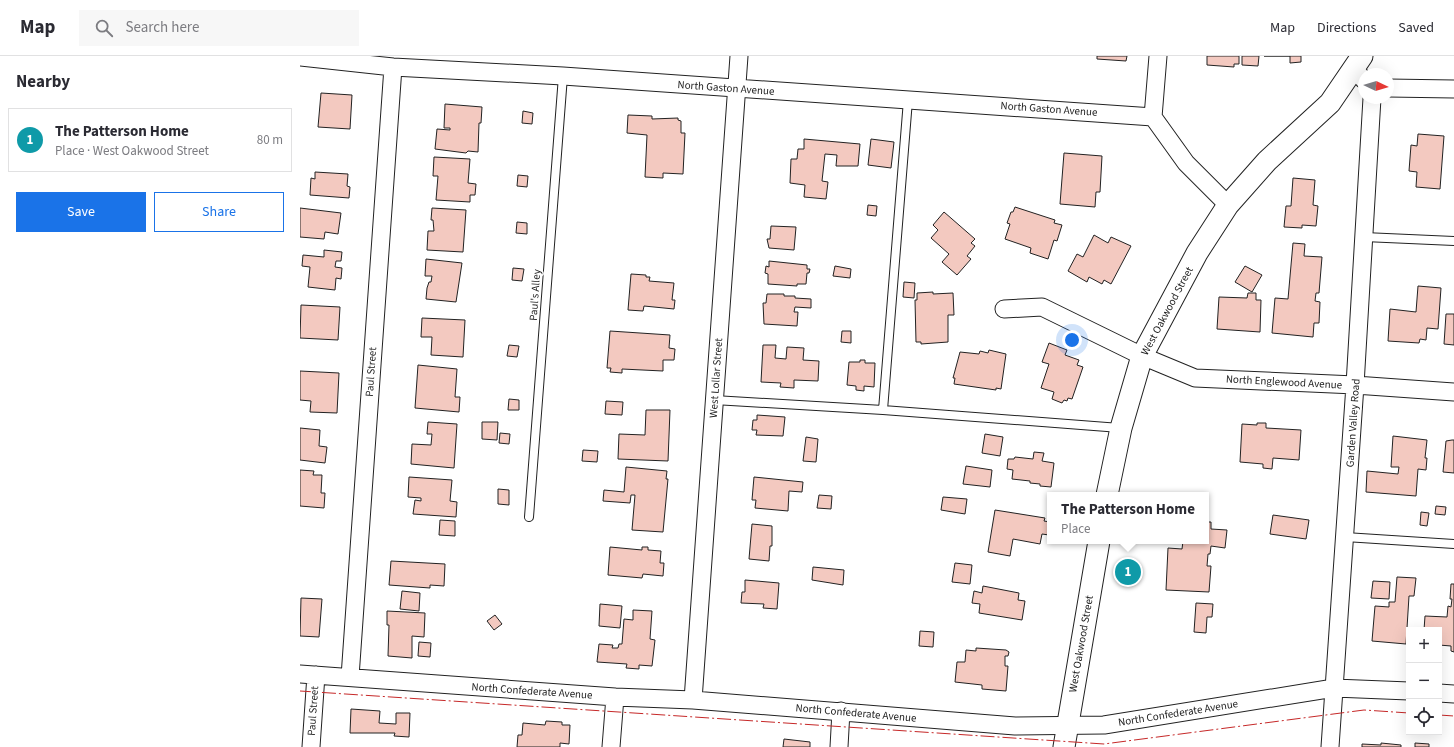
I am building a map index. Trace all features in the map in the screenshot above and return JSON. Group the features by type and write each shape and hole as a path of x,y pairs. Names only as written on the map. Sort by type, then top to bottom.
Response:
{"street":[{"name":"West Lollar Street","path":"693,700 739,56"},
{"path":"1158,56 1152,117 1186,163 1228,205"},
{"name":"North Gaston Avenue","path":"300,57 392,67 563,76 1152,117"},
{"name":"Paul Street","path":"350,677 392,67"},
{"name":"West Oakwood Street","path":"1108,492 1121,428 1142,356 1197,253 1228,205 1267,161 1330,103 1358,71"},
{"path":"1394,88 1454,89"},
{"name":"Garden Valley Road","path":"1330,747 1355,386 1372,104"},
{"name":"North Englewood Avenue","path":"1004,309 1042,307 1142,356 1195,378 1454,392"},
{"name":"West Oakwood Street","path":"1064,747 1098,544"},
{"name":"Paul Street","path":"308,675 311,747"},
{"name":"North Confederate Avenue","path":"308,675 615,697 693,700 1015,726 1104,725 1334,688 1406,691"},
{"path":"1442,693 1454,694"},
{"path":"611,747 615,697"},
{"path":"839,747 841,711"}],"lane":[{"name":"Paul's Alley","path":"529,517 563,76"},
{"path":"883,410 908,100"},
{"path":"1364,237 1454,241"},
{"path":"714,400 883,410 1121,428"},
{"path":"1345,537 1454,544"}],"building":[{"path":"1097,56 1127,56 1126,61 1097,59"},
{"path":"1207,56 1239,56 1239,64 1234,64 1234,67 1207,65"},
{"path":"1242,56 1259,56 1258,66 1242,65"},
{"path":"1290,56 1301,56 1301,62 1290,63"},
{"path":"321,93 352,95 350,129 318,127"},
{"path":"445,104 482,107 481,123 479,123 478,152 468,151 466,153 435,149 437,129 450,130 450,128 444,128"},
{"path":"523,111 533,113 532,124 522,123"},
{"path":"628,115 652,116 652,119 678,118 678,120 681,121 681,133 685,133 683,174 663,173 663,178 645,177 647,135 627,133"},
{"path":"1418,134 1444,136 1440,189 1416,187 1417,172 1409,171 1411,145 1417,146"},
{"path":"804,139 860,144 858,166 836,166 837,155 825,154 822,181 828,182 826,199 804,197 805,185 790,183 791,159 797,159 798,149 804,149"},
{"path":"871,139 894,142 891,168 868,165"},
{"path":"1064,153 1102,156 1100,192 1096,192 1095,207 1060,204"},
{"path":"434,157 470,159 468,183 476,184 475,195 470,195 470,202 436,200 438,176 433,176"},
{"path":"315,172 348,174 347,186 350,187 349,198 310,195 311,178 315,179"},
{"path":"518,175 528,176 527,187 517,186"},
{"path":"1293,178 1315,180 1313,205 1318,206 1316,226 1302,225 1302,228 1284,227 1286,206 1291,206"},
{"path":"868,205 877,206 876,216 867,215"},
{"path":"1015,207 1055,220 1054,223 1062,225 1057,241 1054,240 1048,259 1030,253 1031,248 1005,239 1010,224 1007,223 1011,212 1013,212"},
{"path":"300,208 341,213 338,234 325,232 324,239 300,237"},
{"path":"432,208 466,210 463,252 427,250 428,231 434,231 433,220 431,220"},
{"path":"944,212 975,239 971,243 975,246 967,256 971,259 957,275 942,262 949,254 931,238 938,230 933,225"},
{"path":"517,222 527,223 527,234 516,233"},
{"path":"771,226 796,227 794,250 769,248 767,239 770,239"},
{"path":"1094,235 1108,243 1111,237 1131,246 1111,284 1104,280 1102,284 1089,277 1087,282 1068,271 1077,254 1083,257"},
{"path":"1293,243 1305,244 1304,256 1322,257 1319,293 1316,293 1315,301 1320,302 1319,323 1314,323 1313,337 1272,333 1275,298 1288,299"},
{"path":"324,250 342,252 341,261 336,261 335,267 342,268 341,279 336,278 335,290 308,287 310,267 302,266 303,255 324,257"},
{"path":"426,259 462,263 456,302 426,299 427,288 429,282 431,282 432,276 425,276"},
{"path":"769,261 807,265 807,269 810,269 809,273 807,273 806,284 797,284 797,286 768,284 768,274 765,273 766,266 769,267"},
{"path":"835,266 851,269 850,278 833,276"},
{"path":"1245,266 1262,275 1252,292 1235,282"},
{"path":"513,268 524,269 522,281 512,280"},
{"path":"631,274 646,275 646,277 650,277 649,281 674,283 672,300 675,300 674,309 644,306 643,311 628,310"},
{"path":"904,282 915,283 914,298 903,297"},
{"path":"1418,286 1441,288 1438,329 1427,328 1426,340 1420,339 1419,343 1388,341 1390,309 1416,312"},
{"path":"933,292 933,294 953,293 954,315 948,315 948,342 921,344 921,342 916,342 915,300 917,300 917,293"},
{"path":"1248,293 1256,293 1256,300 1261,300 1260,332 1217,329 1219,297 1247,298"},
{"path":"767,294 784,294 784,296 795,296 795,298 811,299 811,308 795,307 794,312 798,312 797,326 764,324 763,303 766,303"},
{"path":"301,305 340,307 338,340 300,338"},
{"path":"1446,314 1454,314 1454,345 1444,344"},
{"path":"422,318 465,320 463,357 431,355 432,337 421,337"},
{"path":"610,331 670,335 669,348 675,349 674,360 663,360 663,371 622,369 622,373 610,372 611,368 607,368"},
{"path":"842,331 851,331 851,343 841,342"},
{"path":"1049,343 1067,350 1065,355 1079,360 1077,365 1083,367 1072,399 1068,398 1067,401 1064,400 1062,403 1052,399 1054,392 1041,388 1049,364 1042,362"},
{"path":"509,345 519,346 517,357 507,356"},
{"path":"763,345 776,345 775,358 786,359 787,347 804,348 803,360 819,361 818,381 794,380 794,388 780,387 781,383 761,382"},
{"path":"989,350 1006,354 1001,389 996,388 996,390 954,384 955,378 953,378 960,352 979,354 980,351 988,353"},
{"path":"860,360 865,360 865,363 875,363 874,387 864,386 864,391 856,390 856,386 847,385 849,362 860,362"},
{"path":"418,365 457,369 455,397 460,397 459,412 415,408"},
{"path":"300,371 339,373 337,413 310,412 311,401 300,400"},
{"path":"509,399 519,400 519,410 508,410"},
{"path":"606,401 623,402 622,415 605,414"},
{"path":"646,410 670,410 668,461 618,459 619,434 645,435"},
{"path":"757,415 785,417 783,436 756,435 757,430 752,430 753,420 757,420"},
{"path":"428,422 457,424 454,468 411,464 412,444 431,445 432,434 427,434"},
{"path":"482,422 498,422 497,440 482,439"},
{"path":"1257,423 1266,423 1266,428 1301,430 1299,460 1273,458 1272,469 1263,468 1263,464 1240,462 1242,424 1257,425"},
{"path":"300,428 320,430 319,446 327,447 325,463 300,460"},
{"path":"500,433 510,434 509,444 499,443"},
{"path":"985,434 1003,437 1000,456 982,453"},
{"path":"1393,436 1427,440 1425,458 1427,458 1426,470 1418,469 1416,496 1366,492 1367,471 1398,474 1399,467 1391,467"},
{"path":"806,437 818,439 816,462 803,461"},
{"path":"1454,440 1454,473 1443,472 1446,441"},
{"path":"583,450 598,451 597,462 582,461"},
{"path":"1034,452 1044,453 1042,461 1054,463 1051,487 1040,486 1040,484 1030,483 1030,481 1012,479 1013,470 1007,469 1008,459 1014,459 1015,457 1033,459"},
{"path":"966,466 992,470 990,487 963,484"},
{"path":"626,467 667,471 666,479 668,479 663,532 632,530 635,495 631,495 630,503 603,501 604,490 624,492"},
{"path":"300,470 314,471 313,475 322,475 321,493 325,493 324,508 300,506"},
{"path":"409,477 452,480 450,501 457,502 456,517 413,514 415,500 421,501 421,498 408,497"},
{"path":"754,477 803,482 802,492 789,491 788,511 755,508 756,500 752,500"},
{"path":"498,489 509,490 509,505 498,504"},
{"path":"819,495 832,496 831,509 817,508"},
{"path":"943,497 967,499 965,514 941,510"},
{"path":"1436,506 1446,507 1445,515 1435,514"},
{"path":"995,510 1045,518 1044,521 1047,522 1047,535 1042,534 1040,544 1013,539 1010,556 988,552"},
{"path":"1421,512 1429,513 1427,526 1420,525"},
{"path":"1273,515 1309,520 1306,539 1270,534"},
{"path":"440,520 455,521 455,536 439,535"},
{"path":"1209,522 1211,522 1211,529 1227,530 1225,548 1211,546 1210,554 1208,554 1207,566 1211,566 1209,592 1166,590 1168,548 1182,549 1183,544 1209,544"},
{"path":"752,524 772,526 772,546 770,546 769,561 749,559"},
{"path":"610,547 642,550 642,547 648,547 648,550 661,551 660,563 664,563 663,576 643,574 642,578 608,575"},
{"path":"391,561 445,564 444,586 430,585 430,588 389,585"},
{"path":"955,563 972,565 970,584 952,582"},
{"path":"813,567 844,570 843,585 812,580"},
{"path":"1397,577 1416,578 1414,596 1409,596 1406,644 1372,641 1375,606 1389,607 1389,602 1395,602"},
{"path":"745,580 779,583 777,609 763,608 764,604 741,603 742,592 745,592"},
{"path":"1373,581 1390,582 1389,599 1371,598"},
{"path":"1451,584 1454,584 1454,652 1451,651 1451,646 1442,645 1442,627 1424,627 1425,616 1447,617 1448,606 1451,607 1452,599 1450,599"},
{"path":"983,586 1019,593 1018,600 1025,601 1022,620 979,613 980,604 972,603 974,591 982,593"},
{"path":"402,591 420,593 419,611 400,609"},
{"path":"301,598 322,599 319,637 300,636"},
{"path":"1196,603 1213,604 1212,617 1207,617 1206,633 1194,632"},
{"path":"600,604 622,606 620,628 599,626"},
{"path":"633,610 652,611 650,639 655,640 652,666 639,665 639,669 626,668 627,664 597,662 599,644 613,645 612,648 618,648 619,644 622,644 624,619 633,620"},
{"path":"387,611 425,613 424,637 412,636 412,658 388,656 389,625 387,625"},
{"path":"495,615 502,624 494,630 487,621"},
{"path":"920,631 934,632 933,647 919,646"},
{"path":"419,642 431,643 430,657 418,656"},
{"path":"976,648 1006,650 1009,652 1008,656 1005,656 1005,666 1008,666 1006,691 982,689 982,685 955,682 957,662 965,662 966,650 976,651"},
{"path":"351,709 380,711 379,723 396,724 396,713 410,713 409,737 394,736 395,733 350,733"},
{"path":"546,721 562,722 562,725 570,725 569,744 560,743 560,747 517,747 518,735 522,735 523,723 545,725"},
{"path":"784,739 810,742 810,747 783,747"},
{"path":"1381,743 1401,745 1401,747 1362,747 1362,744 1381,745"},
{"path":"1415,743 1429,744 1429,747 1415,747"}],"power":[{"path":"300,691 1104,744 1364,710 1406,713"},
{"path":"1442,715 1454,716"}],"place":[{"name":"The Patterson Home","path":"1128,572"}]}
